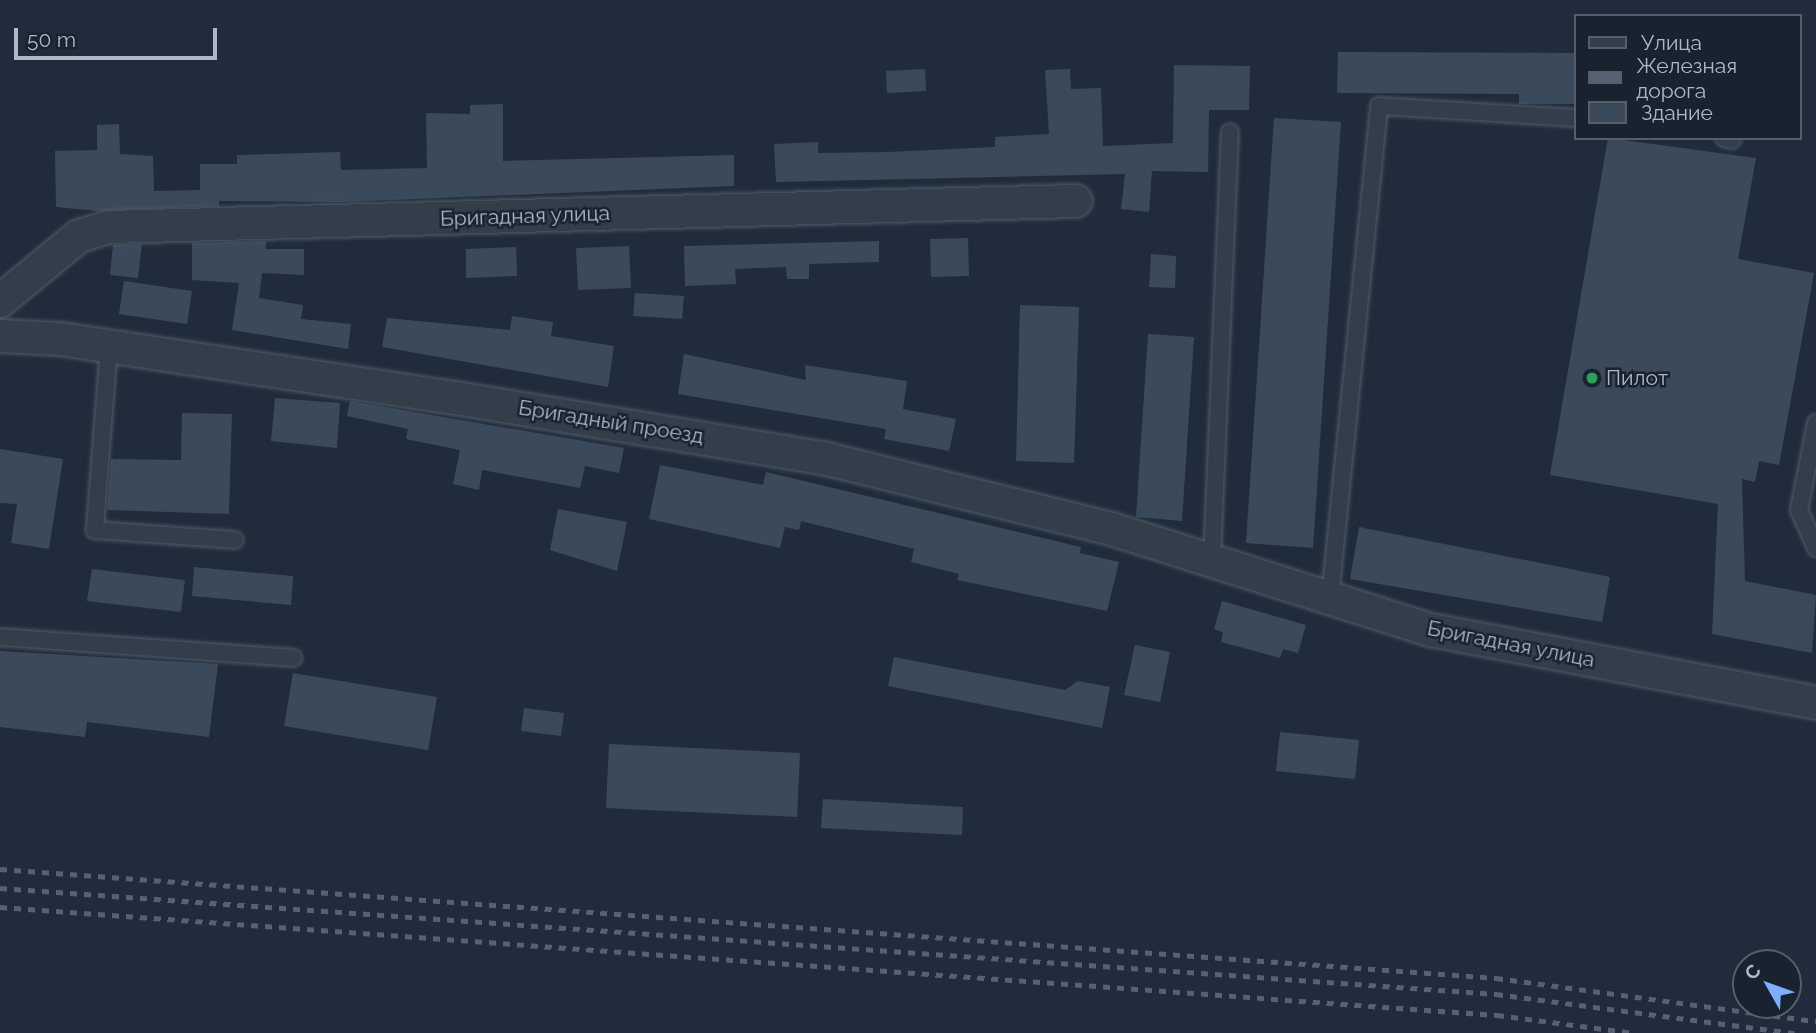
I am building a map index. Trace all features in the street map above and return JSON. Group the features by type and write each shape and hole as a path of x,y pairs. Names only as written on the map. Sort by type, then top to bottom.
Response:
{"street":[{"name":"Бригадная улица","path":"0,301 79,236 108,227 1076,201"},
{"name":"Бригадный проезд","path":"0,336 109,346 827,459 1112,529 1212,561"},
{"name":"Бригадная улица","path":"1212,561 1431,630 1816,703"}],"lane":[{"path":"1330,598 1379,106 1574,118"},
{"path":"1212,561 1230,132"},
{"path":"109,346 95,530 235,540"},
{"path":"1816,423 1799,510 1816,548"},
{"path":"0,637 293,658"}],"building":[{"path":"1338,52 1574,53 1574,104 1519,104 1519,94 1337,93"},
{"path":"1174,65 1250,66 1249,110 1209,110 1208,172 1152,171 1149,212 1121,209 1125,174 776,182 774,144 818,142 818,153 888,152 995,147 995,137 1049,134 1045,70 1070,69 1071,89 1101,88 1103,146 1173,143"},
{"path":"925,69 926,91 887,93 886,71"},
{"path":"503,104 503,161 734,155 734,186 339,202 219,201 219,206 98,211 56,207 55,151 97,150 97,125 119,124 120,154 153,156 154,191 200,190 200,164 237,164 237,155 340,152 341,170 427,168 426,113 470,114 470,105"},
{"path":"1274,118 1341,122 1313,548 1246,543"},
{"path":"1608,140 1756,158 1738,259 1814,273 1779,465 1759,461 1755,482 1742,479 1745,581 1816,595 1812,653 1712,634 1718,504 1550,475"},
{"path":"968,238 969,276 931,277 930,239"},
{"path":"266,241 266,249 304,249 304,275 262,273 259,298 303,305 301,319 351,324 348,349 232,330 239,283 192,280 192,243"},
{"path":"879,241 879,262 809,264 809,279 787,279 786,267 735,269 736,284 685,286 684,246"},
{"path":"142,244 138,278 110,275 113,245"},
{"path":"629,246 631,288 578,290 576,248"},
{"path":"516,247 517,276 466,278 466,249"},
{"path":"1151,254 1176,256 1175,288 1149,287"},
{"path":"124,281 192,291 187,324 119,314"},
{"path":"635,293 684,296 682,319 633,316"},
{"path":"1020,305 1079,307 1074,463 1016,461"},
{"path":"512,316 553,322 551,336 614,346 608,387 382,347 387,318 510,330"},
{"path":"1148,334 1194,337 1182,521 1136,517"},
{"path":"684,354 806,380 805,365 907,381 903,409 956,419 949,451 884,439 886,429 678,394"},
{"path":"275,398 340,403 337,448 271,441"},
{"path":"350,401 624,448 619,473 585,466 580,488 482,470 479,490 453,484 460,450 406,439 408,429 347,416"},
{"path":"182,413 232,414 229,514 107,510 111,459 181,460"},
{"path":"0,449 63,459 49,549 11,543 17,504 0,503"},
{"path":"660,465 763,485 766,472 1081,547 1080,553 1119,562 1107,611 957,580 959,574 911,562 914,549 801,521 799,530 785,527 780,548 649,519"},
{"path":"558,509 627,522 617,571 550,550"},
{"path":"1359,527 1610,577 1602,622 1350,579"},
{"path":"194,567 293,576 291,605 192,596"},
{"path":"92,569 185,580 181,612 87,601"},
{"path":"1222,601 1306,625 1298,653 1283,649 1280,658 1221,642 1223,632 1214,629"},
{"path":"1135,645 1170,652 1160,702 1124,695"},
{"path":"0,651 218,664 209,737 87,722 85,737 0,727"},
{"path":"894,657 1065,690 1078,681 1110,687 1102,728 888,686"},
{"path":"293,673 437,697 428,750 284,726"},
{"path":"524,708 564,713 561,736 521,731"},
{"path":"1280,732 1359,740 1355,779 1276,771"},
{"path":"609,744 800,753 797,817 606,808"},
{"path":"823,799 963,807 962,835 821,828"}],"railway":[{"path":"0,869 1496,978 1816,1021"},
{"path":"0,888 1496,994 1794,1033"},
{"path":"0,907 1497,1015 1634,1033"}],"place":[{"name":"Пилот","path":"1592,378"}]}
